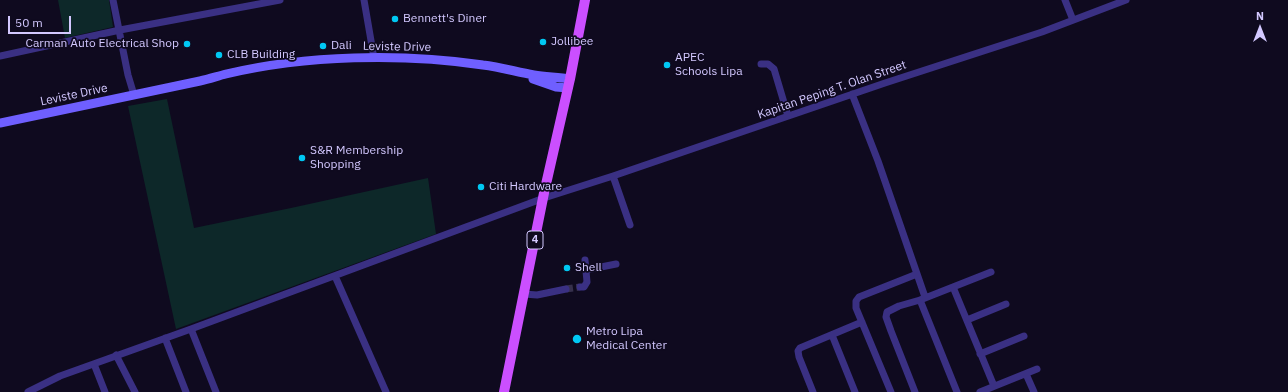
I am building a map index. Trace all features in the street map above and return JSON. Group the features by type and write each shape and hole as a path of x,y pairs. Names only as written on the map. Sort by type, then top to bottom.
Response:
{"main road":[{"name":"4","path":"504,392 569,84 585,0"},
{"name":"Leviste Drive","path":"0,123 200,81 226,74 283,64 327,60 374,58 424,59 472,63 495,66 534,75 558,77 569,84"},
{"name":"Leviste Drive","path":"200,81 311,66 409,63 484,69 530,78 556,87 569,84"}],"street":[{"path":"113,0 128,75 134,95"},
{"path":"0,56 120,30 280,0"},
{"path":"364,0 374,58"},
{"path":"1065,0 1073,20"},
{"name":"Kapitan Peping T. Olan Street","path":"28,392 60,376 544,198 613,176 852,94 1042,32 1126,0"},
{"path":"761,64 768,64 774,69 788,116"},
{"path":"852,94 878,161 917,274 922,299 957,392"},
{"path":"613,176 630,226"},
{"path":"580,287 584,287 587,282 585,260"},
{"path":"586,270 616,264"},
{"path":"915,392 886,317 887,312 991,272"},
{"path":"891,392 856,308 856,301 858,297 917,274"},
{"path":"335,276 386,392"},
{"path":"953,287 994,386"},
{"path":"524,294 537,294 566,290"},
{"path":"967,320 1006,304"},
{"path":"813,392 799,357 798,351 800,348 832,336 862,322"},
{"path":"191,329 216,392"},
{"path":"832,336 855,392"},
{"path":"980,354 1024,336"},
{"path":"165,338 186,392"},
{"path":"116,355 134,392"},
{"path":"94,364 105,392"},
{"path":"980,392 1037,369"},
{"path":"1026,374 1034,392"}],"green space":[{"path":"58,0 109,0 113,27 65,38"},
{"path":"167,99 194,228 428,178 436,234 176,329 128,106"}],"tunnel":[{"path":"566,289 580,287"}],"place":[{"name":"Bennett's Diner","path":"395,19"},
{"name":"Jollibee","path":"543,42"},
{"name":"Carman Auto Electrical Shop","path":"187,44"},
{"name":"Dali","path":"323,46"},
{"name":"CLB Building","path":"219,55"},
{"name":"APEC Schools Lipa","path":"667,65"},
{"name":"S&R Membership Shopping","path":"302,158"},
{"name":"Citi Hardware","path":"481,187"},
{"name":"Shell","path":"567,268"},
{"name":"Metro Lipa Medical Center","path":"577,339"}]}
